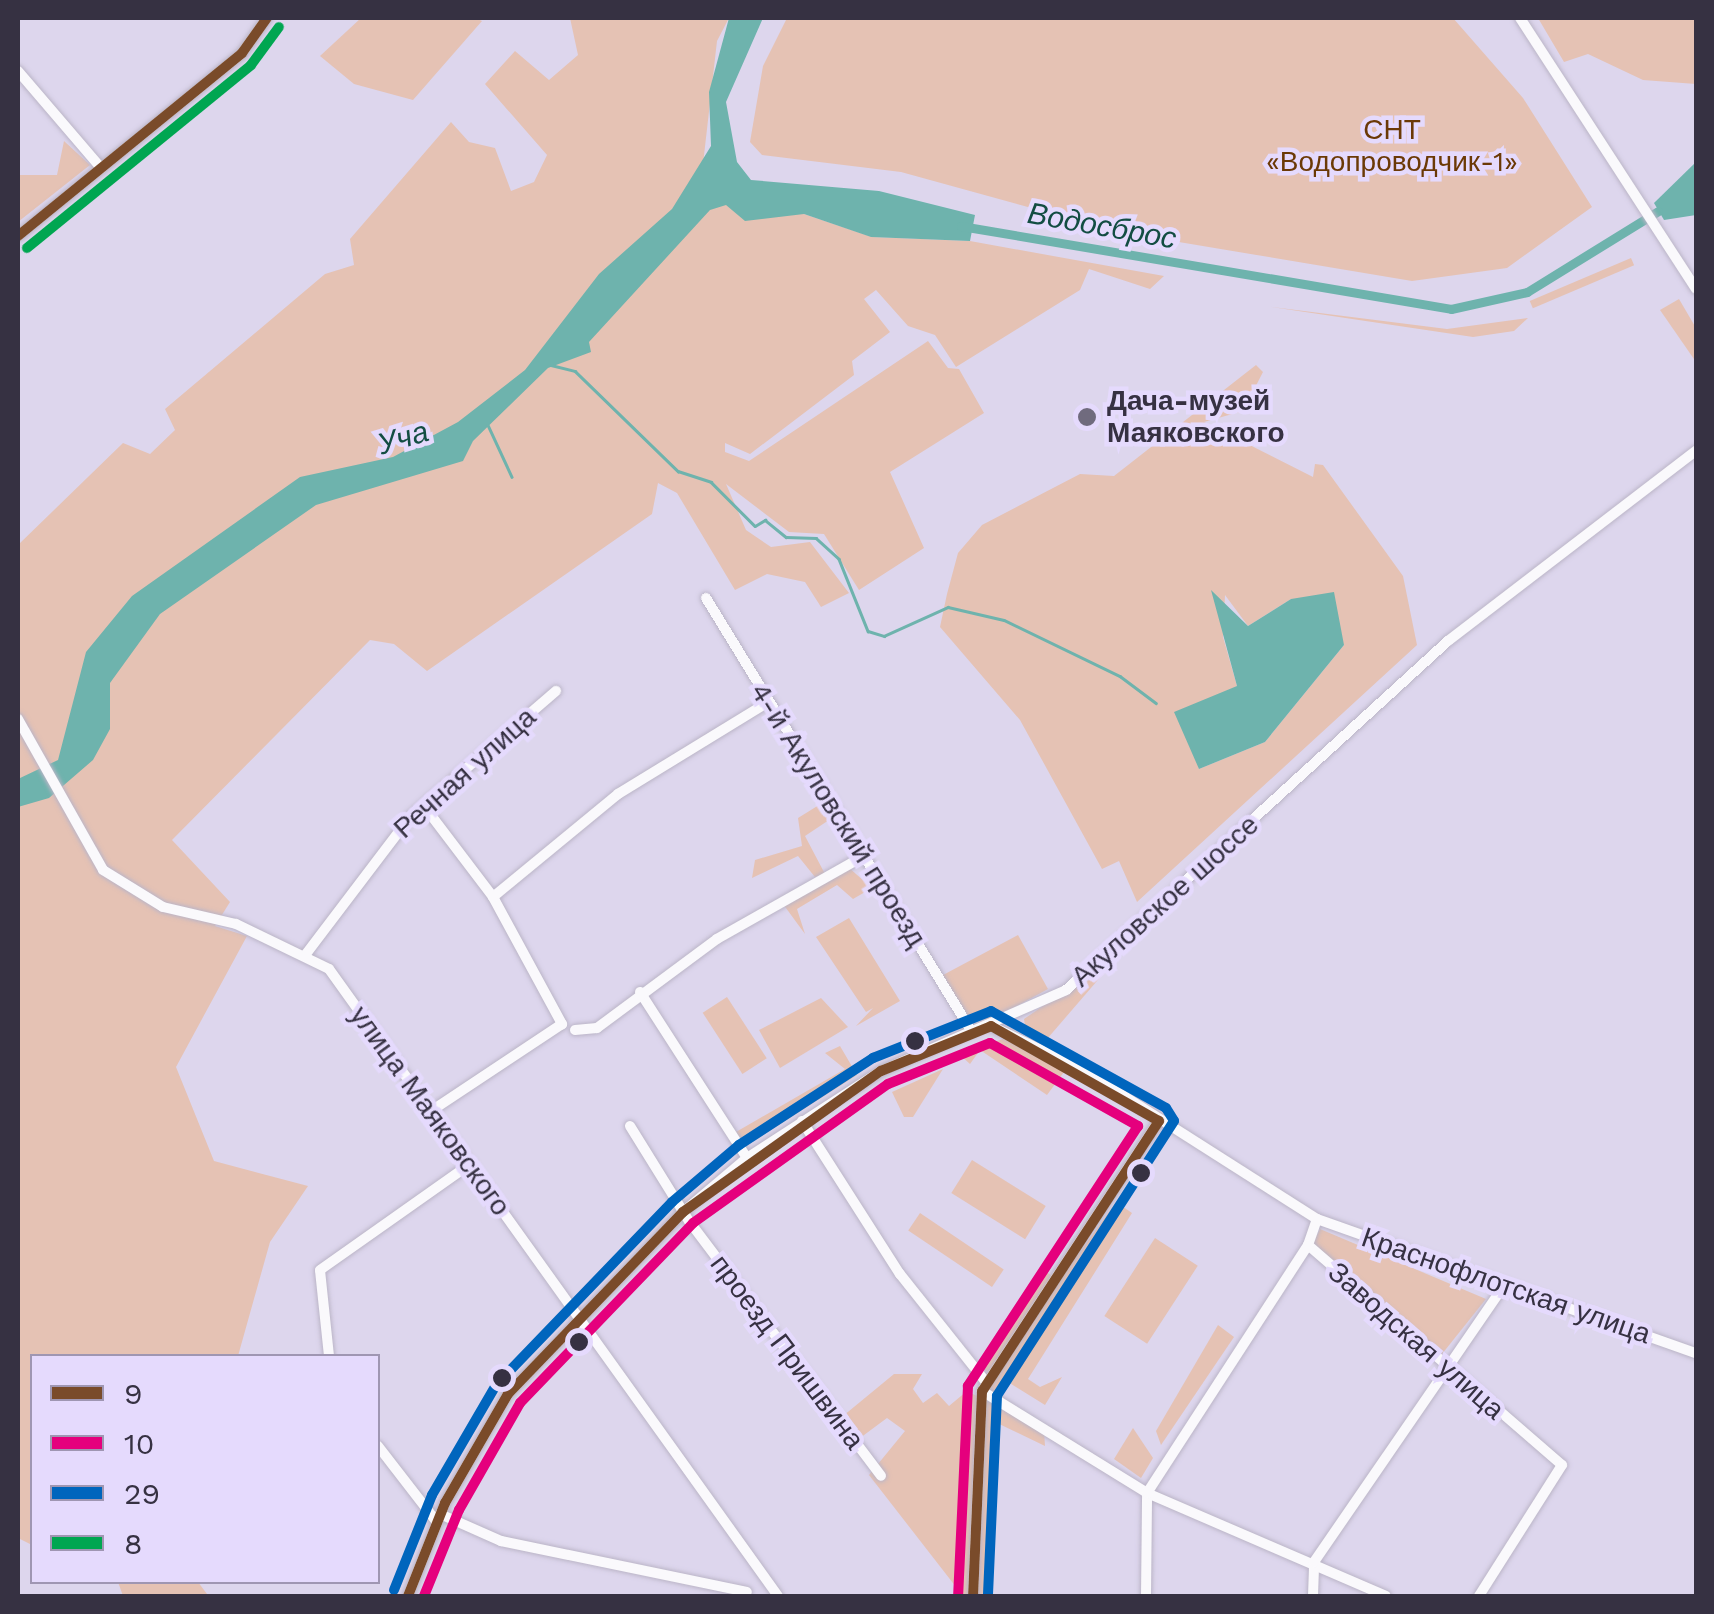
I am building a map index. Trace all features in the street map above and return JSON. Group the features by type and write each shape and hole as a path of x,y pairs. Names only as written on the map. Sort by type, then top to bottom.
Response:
{"street":[{"path":"18,236 242,53 267,18"},
{"path":"1520,18 1696,290"},
{"path":"18,71 101,168"},
{"name":"Акуловское шоссе","path":"408,1596 438,1518 508,1394 683,1212 747,1158 882,1070 991,1026 1066,990 1448,641 1696,450"},
{"name":"4-й Акуловский проезд","path":"706,598 860,858 972,1032"},
{"name":"Речная улица","path":"306,954 424,806 556,691"},
{"path":"493,897 618,794 768,702"},
{"name":"улица Маяковского","path":"18,719 62,806 103,870 134,891 306,954 328,969 778,1596"},
{"path":"424,806 493,897 562,1024 432,1111"},
{"path":"576,1030 597,1028 640,992 860,858"},
{"path":"640,992 747,1158"},
{"path":"991,1026 1159,1122 1316,1219"},
{"path":"802,1121 900,1274 984,1387 1147,1493 1386,1596"},
{"path":"973,1596 984,1387 1159,1122"},
{"name":"проезд Пришвина","path":"630,1126 683,1212 881,1476"},
{"path":"330,1354 320,1270 470,1164"},
{"name":"Заводская улица","path":"1316,1219 1308,1246 1440,1368 1562,1464 1480,1596"},
{"name":"Краснофлотская улица","path":"1316,1219 1502,1288 1696,1353"},
{"path":"1146,1596 1147,1493 1308,1246"},
{"path":"1314,1596 1314,1562 1440,1368 1502,1288"},
{"path":"380,1448 438,1518 501,1542 746,1594 755,1566"}],"green space":[{"path":"361,18 482,21 413,100 354,84 320,56"},
{"path":"570,18 729,18 717,41 702,173 740,211 804,214 872,237 970,241 1164,276 1150,289 1089,269 1080,290 956,367 935,335 908,326 876,290 864,299 890,332 852,361 854,375 750,454 725,443 725,452 749,461 928,341 948,368 959,369 984,413 890,472 924,548 859,590 824,534 789,532 726,484 746,530 771,547 810,542 849,593 821,607 805,582 767,574 735,590 677,493 658,483 652,514 427,671 394,644 370,640 172,840 230,902 215,926 247,936 176,1067 214,1161 308,1186 270,1242 239,1354 30,1354 30,1544 18,1538 18,545 123,443 150,454 175,430 165,409 325,274 354,265 350,239 451,122 469,142 495,148 511,191 534,182 547,155 485,84 515,51 549,80 578,55"},
{"name":"СНТ «Водопроводчик-1»","path":"787,18 1453,18 1523,98 1592,207 1507,268 1412,281 1119,232 901,172 762,155 750,142 763,66"},
{"path":"1538,18 1696,18 1696,84 1643,80 1588,54 1564,62"},
{"path":"64,141 90,165 18,222 18,175 57,175"},
{"path":"1631,258 1634,265 1533,308 1530,301"},
{"path":"1679,299 1696,328 1696,362 1660,310"},
{"path":"1265,306 1447,329 1528,318 1514,331 1473,337"},
{"path":"1256,365 1263,372 1243,411 1204,422 1313,477 1315,464 1323,465 1403,576 1417,645 1137,902 1119,861 1102,869 1020,720 940,627 958,553 982,525 1080,474 1114,476","holes":["1225,595 1248,626 1291,599 1344,645 1265,742 1199,769 1194,747 1237,686 1223,637"]},
{"path":"819,805 829,820 805,836 825,874 815,877 798,856 752,878 755,860 802,846 798,818"},
{"path":"848,867 872,888 853,899 837,885 797,909 805,934 783,904"},
{"path":"849,918 900,1001 856,1026 873,1008 866,1012 816,937"},
{"path":"1018,935 1048,989 991,1020 968,1016 943,975"},
{"path":"1122,952 1047,1039 1026,1032 1024,1019"},
{"path":"727,997 767,1058 742,1074 703,1013"},
{"path":"821,998 848,1027 780,1068 759,1030"},
{"path":"1003,1039 1067,1068 1047,1095 980,1050 970,1064 959,1054"},
{"path":"840,1046 857,1075 746,1146 736,1132 845,1069 825,1053"},
{"path":"943,1069 913,1117 904,1117 892,1092"},
{"path":"972,1160 1046,1206 1025,1239 951,1193"},
{"path":"1116,1202 1132,1213 1028,1379 1040,1387 1062,1377 1045,1405 1003,1379 994,1395 983,1385 991,1373 978,1367 1043,1270 1054,1277 1007,1353"},
{"path":"920,1213 1004,1269 992,1287 908,1230"},
{"path":"1320,1229 1486,1299 1438,1359 1313,1244"},
{"path":"1155,1238 1198,1266 1147,1344 1104,1316"},
{"path":"1218,1325 1234,1337 1161,1445 1156,1431"},
{"path":"894,1374 922,1374 913,1389 923,1403 937,1393 949,1406 967,1391 1044,1431 1045,1446 995,1422 990,1596 963,1596 869,1475 905,1431 887,1418 860,1438 843,1416"},
{"path":"1133,1428 1153,1458 1141,1478 1114,1459"},
{"path":"119,1584 200,1584 207,1594 123,1596"}],"shaded area":[{"path":"729,18 763,18 726,102 737,162 751,180 879,191 975,215 970,241 871,237 804,214 745,221 726,205 710,210 589,342 591,352 548,368 473,441 463,461 316,505 160,614 110,683 110,729 93,760 49,798 18,807 18,779 58,760 86,652 132,596 300,477 393,457 458,422 525,370 599,274 672,209 711,146 709,92"},
{"path":"1696,162 1696,215 1664,220 1654,203"},
{"path":"1211,590 1248,626 1291,599 1334,592 1344,645 1265,742 1199,769 1174,712 1237,686"}],"waterway":[{"name":"Водосброс","path":"961,226 1451,309 1527,292 1658,211"},
{"path":"551,365 575,371 678,471 711,482 755,526 765,520 786,537 816,538 839,559 868,631 884,636 948,607 1004,620 1120,676 1156,703"},
{"path":"488,425 512,477"}],"transit line":[{"name":"9","path":"18,236 242,53 267,18"},
{"name":"8","path":"27,248 251,65 279,27"},
{"name":"29","path":"394,1590 432,1495 496,1385 672,1202 739,1145 873,1058 991,1011 1166,1108 1174,1121 997,1396 988,1596"},
{"name":"9","path":"408,1596 445,1503 508,1394 683,1212 881,1071 991,1026 1159,1121 982,1391 973,1596"},
{"name":"10","path":"424,1596 459,1510 520,1403 693,1223 888,1084 990,1043 1138,1126 968,1386 958,1595"}],"place":[{"name":"Дача-музей Маяковского","path":"1087,417"}],"water label":[{"name":"Уча","path":"403,438"}]}
